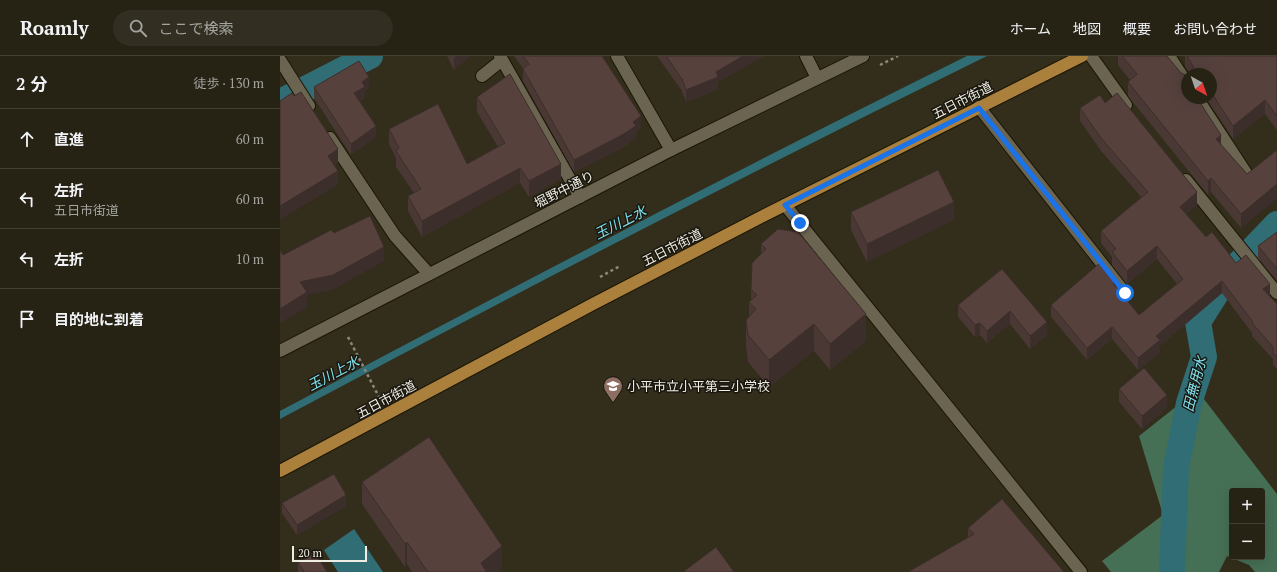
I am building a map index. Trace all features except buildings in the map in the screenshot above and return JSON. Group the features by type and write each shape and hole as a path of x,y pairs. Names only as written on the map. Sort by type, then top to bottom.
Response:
{"main road":[{"name":"五日市街道","path":"280,472 593,304 785,205 1082,56"}],"street":[{"path":"617,56 671,150"},
{"path":"806,56 817,78"},
{"name":"堀野中通り","path":"280,351 671,150 863,56"},
{"path":"1091,56 1134,116"},
{"path":"1169,56 1181,74"},
{"path":"482,76 501,58 580,197"},
{"path":"280,60 316,117"},
{"path":"1201,104 1246,173"},
{"path":"979,108 1125,293"},
{"path":"325,130 395,236 429,274"},
{"path":"1179,171 1277,293"},
{"path":"785,205 1081,572"}],"path":[{"path":"349,339 379,397"}],"green space":[{"path":"1197,390 1277,494 1277,572 1255,572 1249,565 1237,560 1265,560 1265,488 1229,488 1229,557 1227,556 1219,572 1111,572 1102,561 1163,515 1139,436"}],"water":[{"path":"967,56 987,56 632,234 280,419 280,411 708,187"},
{"path":"354,529 383,572 338,572 324,550"}],"waterway":[{"path":"280,102 370,56"},
{"name":"田無用水","path":"1172,572 1176,467 1189,403 1204,357 1198,322 1227,276 1277,224"}],"place":[{"name":"小平市立小平第三小学校","path":"613,403"}],"route":[{"path":"800,223 785,205 979,108 1125,293"}],"water label":[{"name":"玉川上水","path":"620,222"},
{"name":"玉川上水","path":"333,373"}]}
